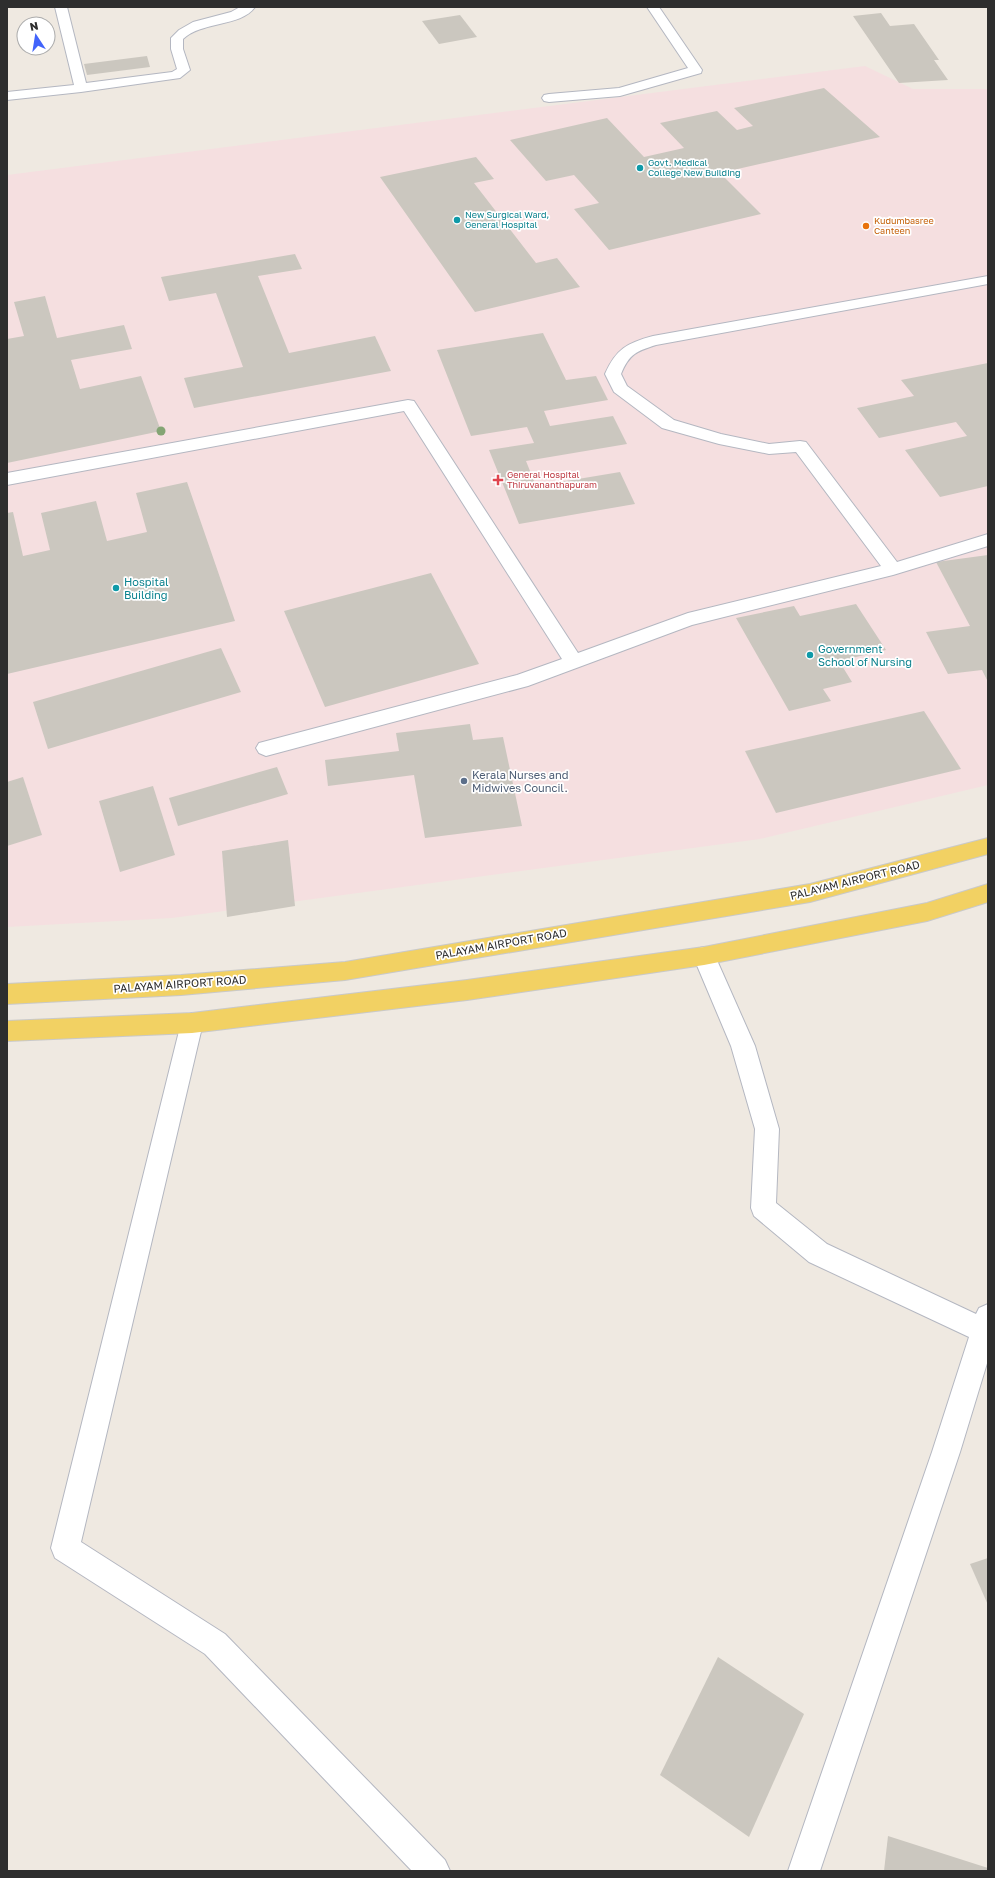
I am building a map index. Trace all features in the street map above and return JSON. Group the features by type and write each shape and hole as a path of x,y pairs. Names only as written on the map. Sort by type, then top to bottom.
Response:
{"main road":[{"name":"PALAYAM AIRPORT ROAD","path":"7,994 182,985 345,971 810,893 988,846"},
{"path":"7,1031 192,1024 467,990 704,956 927,912 987,895"}],"street":[{"path":"62,7 81,88"},
{"path":"7,96 81,88 175,75 184,70 177,49 178,38 183,32 192,26 234,15 249,7"},
{"path":"548,98 620,92 696,70 653,7"},
{"path":"893,569 800,446 769,449 719,439 668,424 620,389 613,374 620,357 634,347 653,341 988,280"},
{"path":"7,479 408,405 574,662"},
{"path":"266,748 521,681 688,620 893,569 988,540"},
{"path":"704,956 743,1046 767,1129 763,1208 818,1253 986,1324 946,1452 804,1871"},
{"path":"192,1024 64,1548 215,1644 434,1871"}],"shaded area":[{"name":"General Hospital Thiruvananthapuram","path":"865,66 913,89 988,89 988,785 760,839 172,918 7,927 7,175"}],"building":[{"path":"881,13 890,26 914,24 939,60 934,60 948,80 899,83 853,16"},
{"path":"460,15 477,37 439,44 422,21"},
{"path":"147,56 150,67 87,75 84,64"},
{"name":"Govt. Medical College New Building","path":"824,88 880,137 720,173 761,214 609,250 574,209 599,203 574,175 546,181 510,140 607,118 644,157 684,148 660,123 717,111 737,130 753,126 734,108"},
{"name":"New Surgical Ward, General Hospital","path":"476,157 494,179 474,183 536,263 557,258 580,287 475,312 380,177"},
{"path":"295,254 302,269 258,276 289,353 375,336 391,371 194,408 184,378 243,367 216,293 169,301 161,277"},
{"path":"45,296 57,338 124,325 132,349 71,360 80,389 141,376 161,431 7,463 7,339 24,336 14,302"},
{"path":"543,333 566,380 596,376 608,400 544,411 550,426 613,416 627,444 526,461 536,486 620,472 635,504 519,524 489,450 534,443 527,427 471,436 437,350"},
{"path":"988,363 988,486 940,497 905,450 967,436 956,422 879,438 857,408 914,396 901,380"},
{"name":"Hospital Building","path":"187,482 235,621 7,674 7,513 13,512 23,556 50,550 41,513 96,501 107,541 147,532 136,493"},
{"path":"988,555 988,682 982,670 948,674 926,632 970,626 936,562"},
{"path":"431,573 479,664 325,707 284,611"},
{"name":"Government School of Nursing","path":"856,604 886,650 839,661 852,682 823,689 831,701 789,711 736,618 794,606 800,616"},
{"path":"221,648 241,692 48,749 33,702"},
{"path":"924,711 961,769 776,813 745,751"},
{"name":"Kerala Nurses and Midwives Council.","path":"470,724 473,740 503,737 522,826 425,838 414,775 328,786 325,760 399,751 396,733"},
{"path":"277,767 288,794 178,826 169,798"},
{"path":"23,777 42,835 7,846 7,782"},
{"path":"153,786 175,855 120,872 99,801"},
{"path":"288,840 295,906 227,917 222,851"},
{"path":"988,1558 988,1605 970,1564"},
{"path":"718,1657 804,1714 749,1837 660,1775"},
{"path":"888,1836 988,1868 988,1871 884,1871"}],"place":[{"name":"Govt. Medical College New Building","path":"640,168"},
{"name":"New Surgical Ward, General Hospital","path":"457,220"},
{"name":"Kudumbasree Canteen","path":"866,226"},
{"name":"General Hospital Thiruvananthapuram","path":"498,480"},
{"name":"Hospital Building","path":"116,588"},
{"name":"Government School of Nursing","path":"810,655"},
{"name":"Kerala Nurses and Midwives Council.","path":"464,781"}]}
